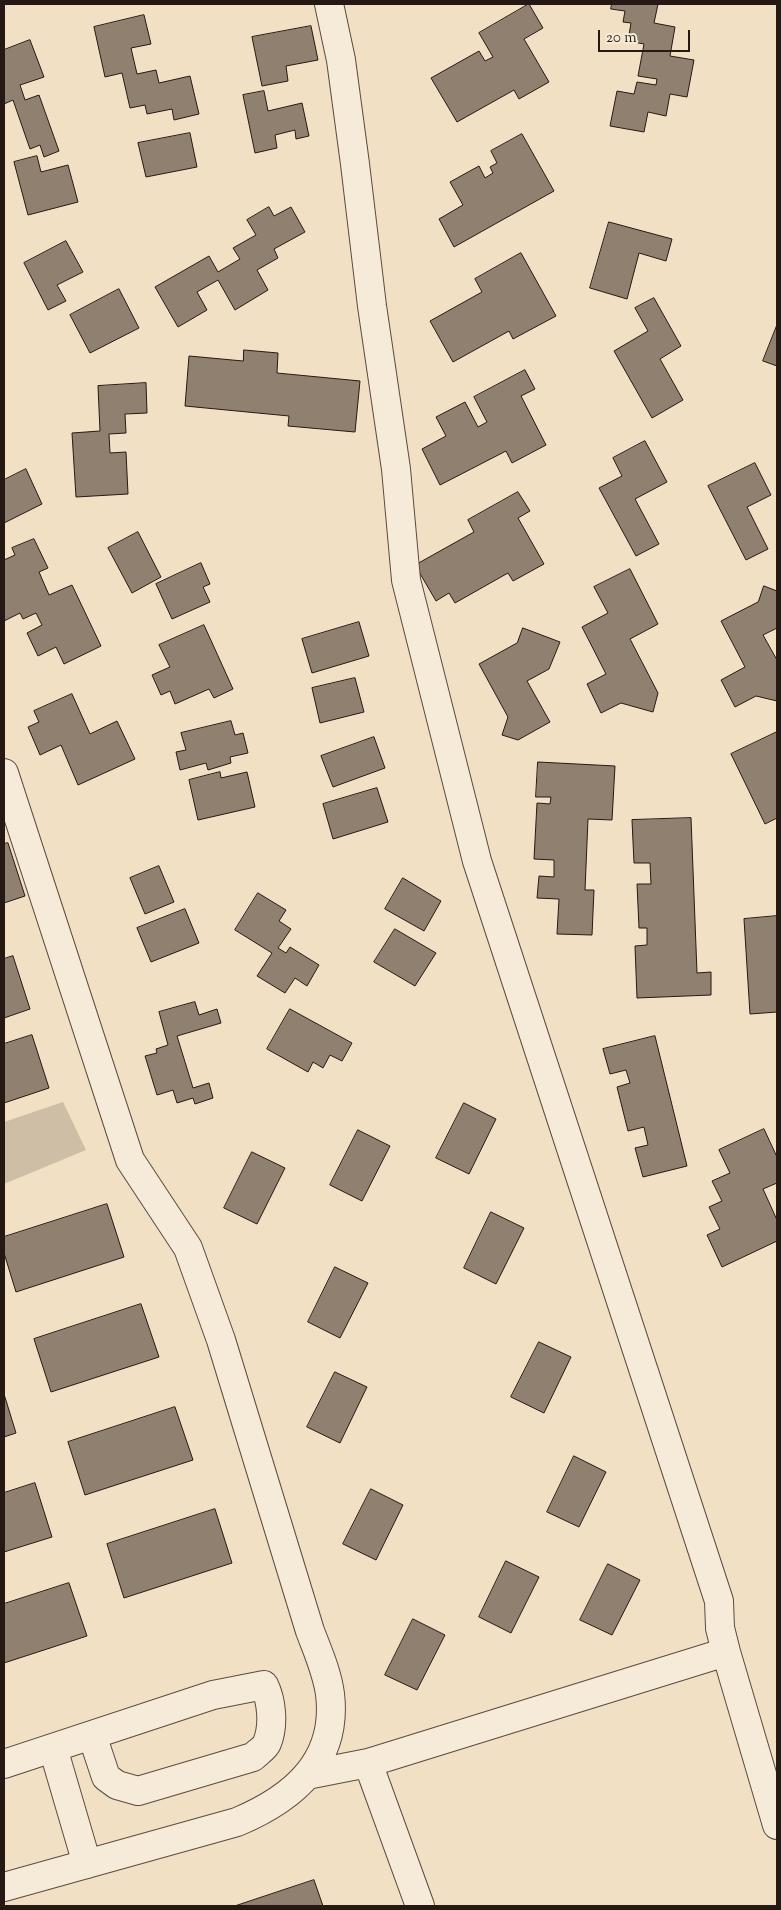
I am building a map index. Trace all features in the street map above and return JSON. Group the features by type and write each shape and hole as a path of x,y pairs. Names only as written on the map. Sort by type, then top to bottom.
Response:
{"street":[{"path":"328,4 341,60 353,145 372,306 396,469 406,580 478,861 719,1601 720,1628 726,1652 777,1825"},
{"path":"4,772 130,1160 188,1248 221,1340 310,1631 323,1665 330,1694 331,1722 326,1746 307,1776 286,1796 260,1812 237,1822 4,1887"},
{"path":"307,1776 368,1763 726,1652"},
{"path":"4,1764 213,1695 264,1685 268,1694 272,1721 267,1744 253,1757 138,1791 117,1785 106,1777 92,1735"},
{"path":"52,1748 87,1864"},
{"path":"368,1763 420,1906"}],"shaded area":[{"path":"63,1102 86,1150 4,1184 4,1122"}],"building":[{"path":"529,4 543,28 524,39 549,82 519,99 514,90 457,122 431,78 479,51 485,61 493,57 479,33"},
{"path":"612,4 658,4 654,23 675,27 670,56 694,60 687,97 670,94 666,116 648,112 644,132 610,126 617,91 634,94 637,82 656,85 657,79 638,76 644,44 628,41 631,23 623,22 625,11 611,9"},
{"path":"144,15 151,44 131,48 137,74 156,70 159,83 190,76 199,114 174,120 172,109 147,114 145,105 130,108 122,73 105,77 94,27"},
{"path":"311,26 318,60 286,66 288,81 262,86 252,37"},
{"path":"30,40 44,77 20,85 25,100 39,95 59,151 44,157 40,145 30,149 13,100 4,104 4,50"},
{"path":"264,91 268,111 302,103 309,136 296,139 295,130 275,135 277,148 255,153 243,95"},
{"path":"190,133 197,167 146,177 138,143"},
{"path":"522,134 554,191 454,247 439,219 463,205 450,182 479,166 485,178 493,173 490,167 497,163 491,151"},
{"path":"37,156 41,172 68,165 78,202 28,215 14,162"},
{"path":"269,207 274,216 291,207 305,232 274,249 278,258 257,270 268,290 235,310 218,280 197,292 207,310 178,327 155,287 209,256 218,272 240,259 233,248 256,235 247,220"},
{"path":"609,222 672,239 666,261 639,253 627,299 590,288"},
{"path":"66,241 83,272 57,285 66,301 48,310 24,263"},
{"path":"521,253 556,316 513,339 509,331 453,362 430,321 482,292 475,279"},
{"path":"119,289 139,328 90,353 70,315"},
{"path":"654,298 681,346 660,359 683,400 652,418 614,351 648,331 635,308"},
{"path":"777,325 777,366 763,361"},
{"path":"244,350 278,353 277,373 360,381 355,432 288,426 289,416 185,406 189,356 243,361"},
{"path":"525,370 535,389 521,396 546,445 512,463 506,451 440,485 422,449 446,436 436,417 465,402 478,427 487,422 474,397"},
{"path":"146,383 147,413 125,414 126,433 109,434 110,453 126,452 128,494 76,497 72,433 100,431 98,386"},
{"path":"645,441 667,482 635,499 659,544 636,556 599,488 622,476 613,458"},
{"path":"755,463 771,495 747,507 768,549 746,560 708,486"},
{"path":"26,469 42,504 4,523 4,480"},
{"path":"518,492 530,511 518,518 544,564 513,581 508,573 455,603 449,593 436,601 415,565 474,532 468,520"},
{"path":"138,532 161,577 132,593 108,548"},
{"path":"34,539 48,568 39,572 49,595 72,585 101,646 64,664 56,647 38,656 27,633 42,625 36,613 23,619 20,613 4,621 4,560 15,555 12,548"},
{"path":"201,563 210,584 203,587 210,602 172,619 156,584"},
{"path":"630,569 658,624 630,639 658,693 653,712 621,703 601,713 587,684 606,674 582,627 608,613 594,587"},
{"path":"764,586 777,591 777,628 763,635 777,660 777,701 756,696 735,707 721,680 745,667 721,621 758,602"},
{"path":"359,622 369,656 312,673 302,639"},
{"path":"204,625 233,689 214,698 209,689 175,704 170,691 161,695 152,675 170,667 159,645"},
{"path":"523,628 560,642 549,669 527,681 550,722 518,740 502,735 508,717 479,664 517,643"},
{"path":"355,678 364,712 320,723 312,688"},
{"path":"72,694 90,734 117,721 135,759 78,785 61,745 40,755 28,727 39,722 34,711"},
{"path":"231,721 235,735 243,733 248,753 230,757 231,763 208,770 206,763 180,770 176,752 186,750 181,733"},
{"path":"777,732 777,818 765,824 731,754"},
{"path":"374,737 385,768 333,787 321,756"},
{"path":"538,762 615,766 612,820 588,819 585,890 594,890 592,935 557,934 559,899 537,898 539,876 554,877 554,860 534,859 537,803 550,804 551,797 536,797"},
{"path":"220,772 221,778 247,772 255,807 198,820 189,780"},
{"path":"377,788 388,822 333,839 323,804"},
{"path":"691,818 697,973 711,972 711,995 637,998 635,946 647,945 647,928 639,928 637,884 651,884 650,863 634,863 632,820"},
{"path":"8,843 25,896 4,903 4,844"},
{"path":"159,866 174,902 145,914 130,878"},
{"path":"403,878 441,901 424,931 385,909"},
{"path":"258,893 286,910 279,921 291,929 278,948 286,953 290,947 319,965 307,986 295,978 285,993 257,976 272,953 235,930"},
{"path":"185,909 199,943 151,962 137,928"},
{"path":"777,916 777,1012 750,1014 744,919"},
{"path":"395,929 436,953 415,986 374,962"},
{"path":"13,956 30,1009 4,1018 4,959"},
{"path":"195,1002 199,1015 217,1009 221,1023 177,1036 193,1088 209,1083 213,1098 195,1104 193,1098 177,1103 173,1090 157,1095 145,1056 157,1053 156,1049 168,1045 159,1012"},
{"path":"290,1009 352,1043 342,1061 330,1055 323,1068 313,1062 308,1072 267,1049"},
{"path":"32,1035 49,1088 4,1103 4,1044"},
{"path":"655,1036 687,1166 643,1177 635,1148 648,1145 644,1127 628,1131 617,1087 630,1083 626,1070 610,1074 603,1049"},
{"path":"464,1103 496,1119 469,1174 436,1158"},
{"path":"764,1129 777,1157 777,1183 763,1189 777,1220 777,1241 722,1267 707,1235 720,1229 709,1207 722,1201 712,1181 730,1173 719,1150"},
{"path":"358,1130 390,1146 362,1201 330,1185"},
{"path":"252,1152 285,1168 257,1224 224,1208"},
{"path":"107,1204 124,1257 16,1292 4,1253 4,1237"},
{"path":"491,1212 524,1228 496,1284 464,1268"},
{"path":"335,1267 368,1283 340,1338 308,1322"},
{"path":"141,1304 159,1357 51,1392 34,1339"},
{"path":"539,1342 571,1357 544,1413 511,1397"},
{"path":"335,1372 367,1387 340,1443 307,1427"},
{"path":"4,1394 16,1433 4,1437"},
{"path":"175,1407 193,1460 85,1495 68,1442"},
{"path":"574,1456 606,1472 579,1527 547,1512"},
{"path":"35,1483 52,1537 4,1552 4,1493"},
{"path":"371,1489 403,1505 376,1560 343,1544"},
{"path":"215,1509 232,1563 124,1598 107,1544"},
{"path":"506,1561 539,1577 511,1633 479,1617"},
{"path":"608,1564 640,1580 612,1635 580,1620"},
{"path":"69,1583 87,1636 4,1663 4,1604"},
{"path":"413,1619 445,1635 417,1690 385,1675"},
{"path":"314,1880 323,1906 235,1906"}]}
